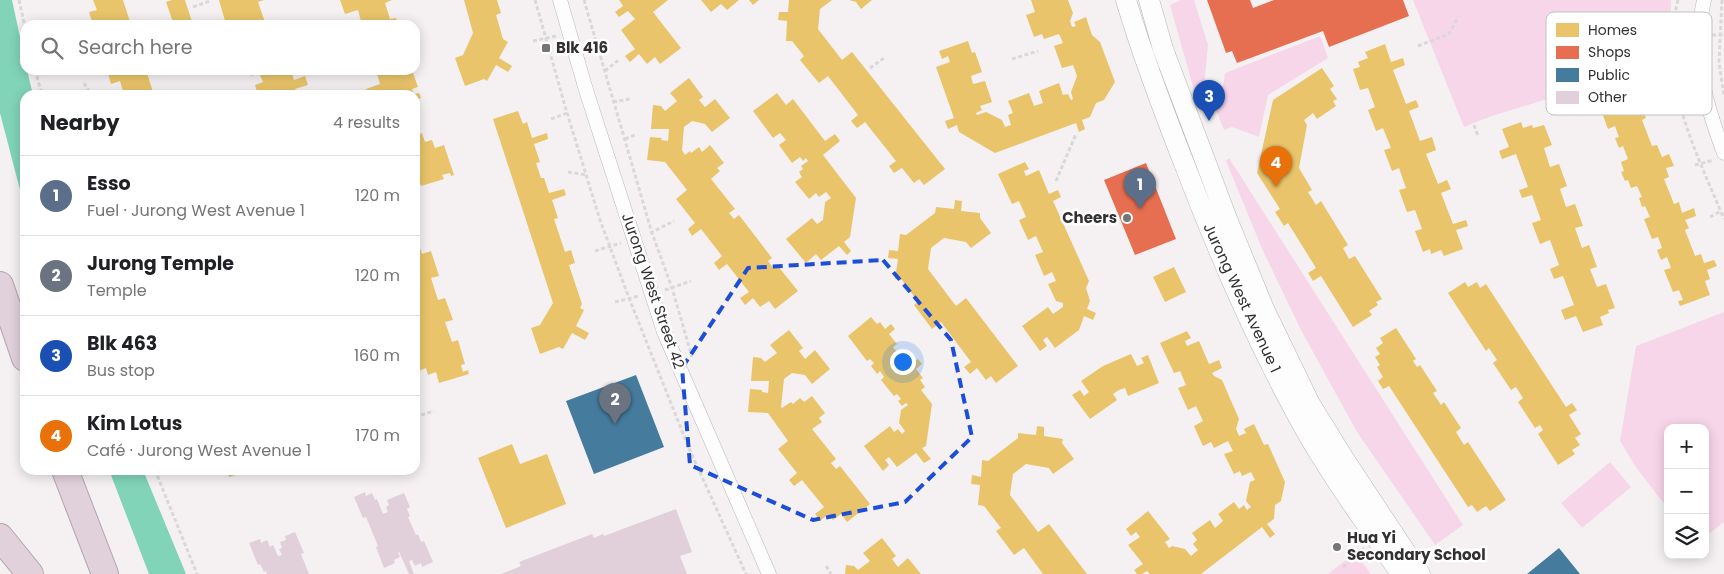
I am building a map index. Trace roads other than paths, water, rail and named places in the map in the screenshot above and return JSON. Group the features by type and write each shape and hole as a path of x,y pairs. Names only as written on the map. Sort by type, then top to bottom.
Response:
{"highway":[{"path":"0,285 20,343"},
{"path":"67,475 105,574"},
{"path":"0,537 30,574"}],"street":[{"name":"Jurong West Street 42","path":"560,0 664,332 769,574"},
{"name":"Jurong West Avenue 1","path":"1126,0 1176,144 1209,227 1248,315 1302,423 1336,480 1401,574"},
{"name":"Jurong West Avenue 1","path":"1148,0 1163,49 1227,219 1268,317 1310,404 1420,574"},
{"path":"1710,115 1720,156"}],"place":[{"name":"Blk 416","path":"546,48"},
{"name":"Blk 463","path":"1209,121"},
{"name":"Kim Lotus","path":"1276,187"},
{"name":"Esso","path":"1140,209"},
{"name":"Cheers","path":"1127,218"},
{"name":"Jurong Temple","path":"615,424"},
{"name":"Hua Yi Secondary School","path":"1337,547"}]}
